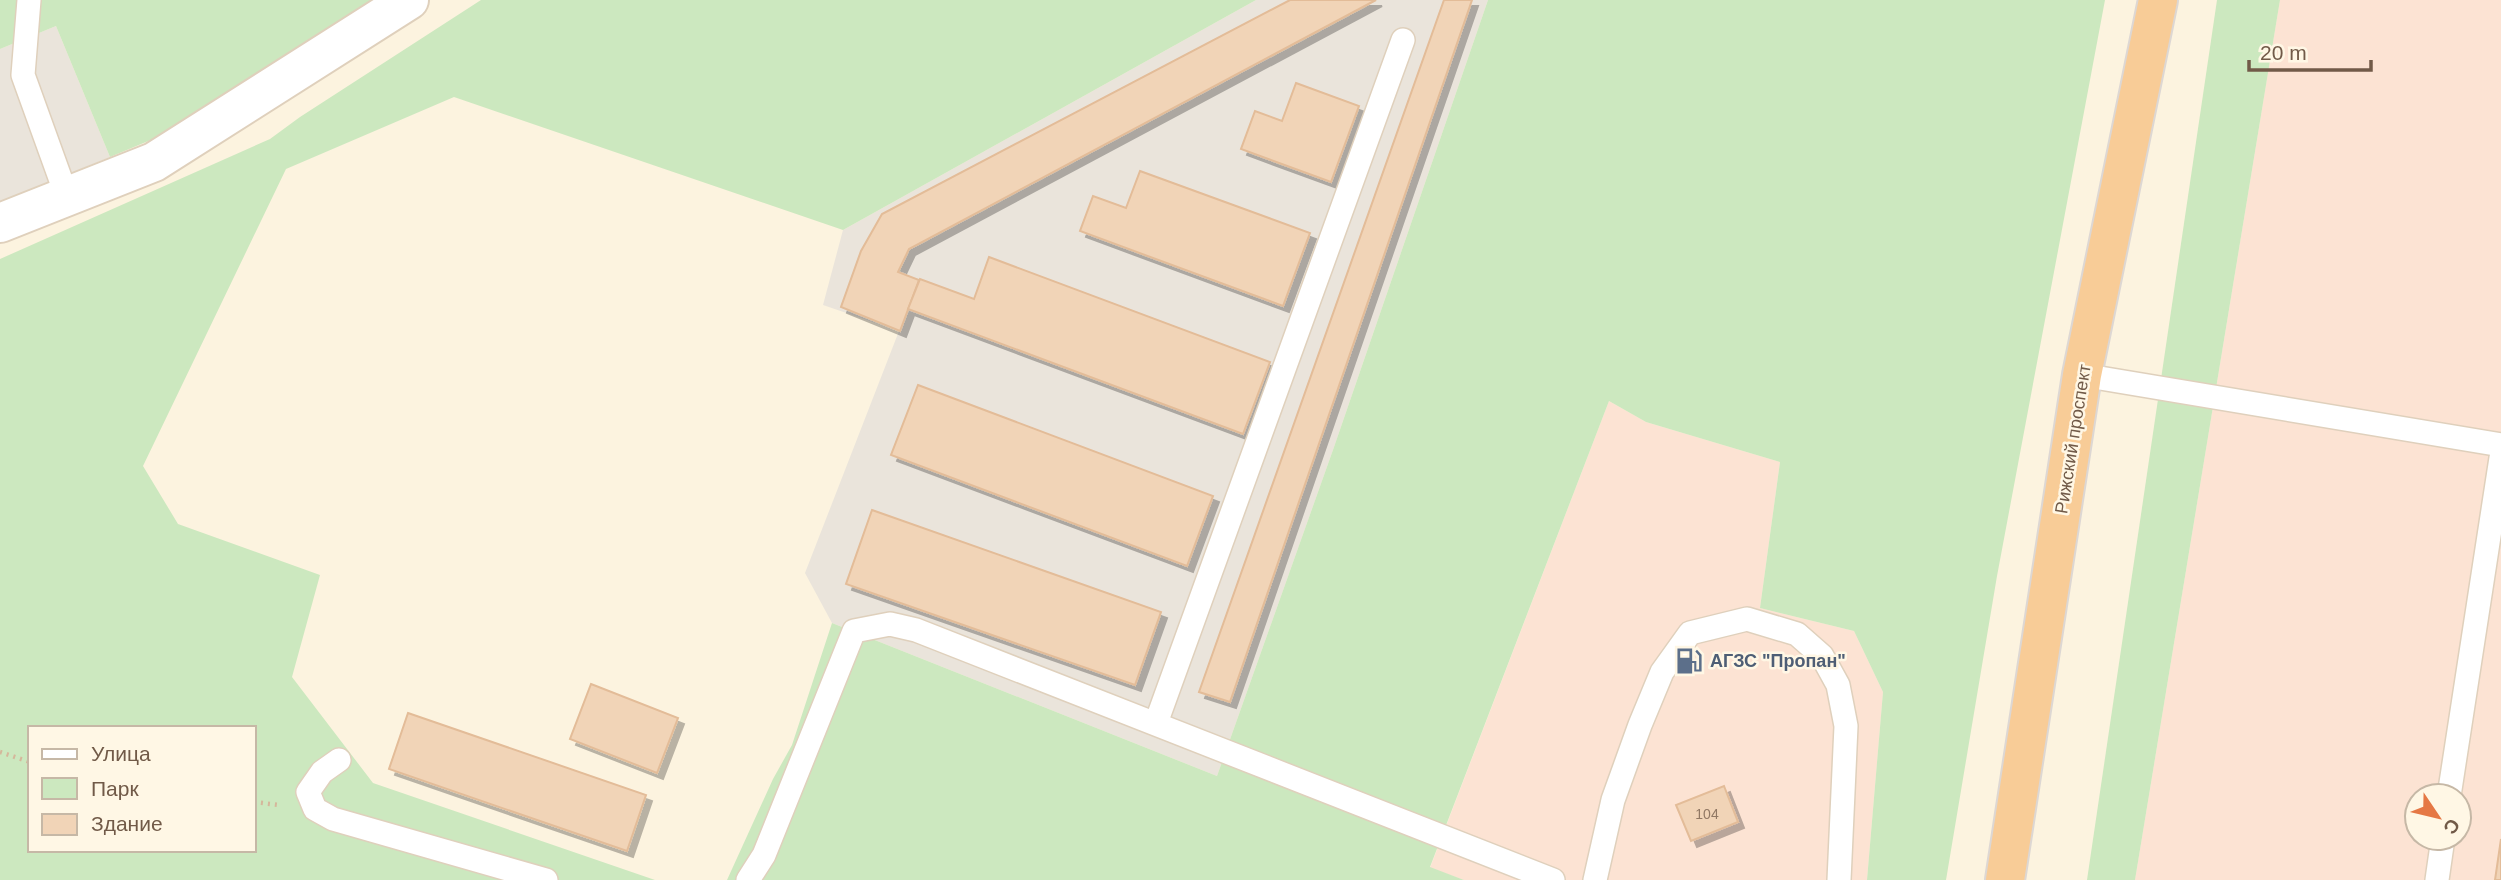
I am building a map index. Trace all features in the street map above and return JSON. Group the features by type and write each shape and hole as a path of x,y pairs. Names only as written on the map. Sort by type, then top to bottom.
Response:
{"highway":[{"name":"Рижский проспект","path":"2005,880 2082,375 2158,0"}],"street":[{"path":"0,223 154,162 410,0"}],"lane":[{"path":"29,0 23,75 67,197"},
{"path":"1156,723 1403,40"},
{"path":"2082,375 2501,444"},
{"path":"2451,782 2501,458"},
{"path":"1595,880 1613,800 1662,672 1690,633 1747,619 1797,634 1822,656 1838,685 1846,726 1839,880"},
{"path":"748,880 764,855 854,631 890,624 916,630 1553,880"},
{"path":"339,760 322,772 308,792 315,810 333,819 546,880"},
{"path":"2437,880 2441,852"}],"path":[{"path":"0,752 28,761"}],"shaded area":[{"path":"1256,0 1488,0 1217,776 832,623 805,573 899,331 823,305 843,230"},
{"path":"2280,0 2501,0 2501,880 2135,880"},
{"path":"56,26 110,157 0,202 0,49"},
{"name":"АГЗС \"Пропан\"","path":"1609,401 1646,422 1780,462 1760,608 1854,631 1883,692 1867,880 1464,880 1430,868"}],"green space":[{"path":"0,0 376,0 177,129 110,157 56,26 0,49"},
{"path":"481,0 1256,0 843,230 454,97 286,169 143,466 178,524 320,575 292,677 373,783 655,880 0,880 0,259 270,139"},
{"path":"1488,0 2105,0 1997,576 1946,880 1867,880 1883,692 1854,631 1760,608 1780,462 1646,422 1609,401 1430,867 1464,880 727,880 773,779 792,745 832,623 1217,776"},
{"path":"2217,0 2280,0 2135,880 2087,880"}],"building":[{"path":"1290,0 1376,0 909,249 898,272 919,280 900,331 841,307 861,251 882,214"},
{"path":"1444,0 1472,0 1230,702 1199,692"},
{"path":"1296,83 1359,106 1331,182 1241,149 1255,111 1282,121"},
{"path":"1140,171 1310,233 1283,306 1080,231 1093,196 1126,208"},
{"path":"989,257 1270,362 1243,434 908,309 920,279 974,299"},
{"path":"918,385 1213,496 1187,566 891,455"},
{"path":"872,510 1161,612 1135,685 846,584"},
{"path":"591,684 678,718 657,773 570,739"},
{"path":"408,713 646,795 627,851 389,769"},
{"path":"1724,786 1738,822 1691,841 1676,805"},
{"path":"2501,839 2501,880 2495,880"}],"place":[{"name":"АГЗС \"Пропан\"","path":"1689,661"}]}
